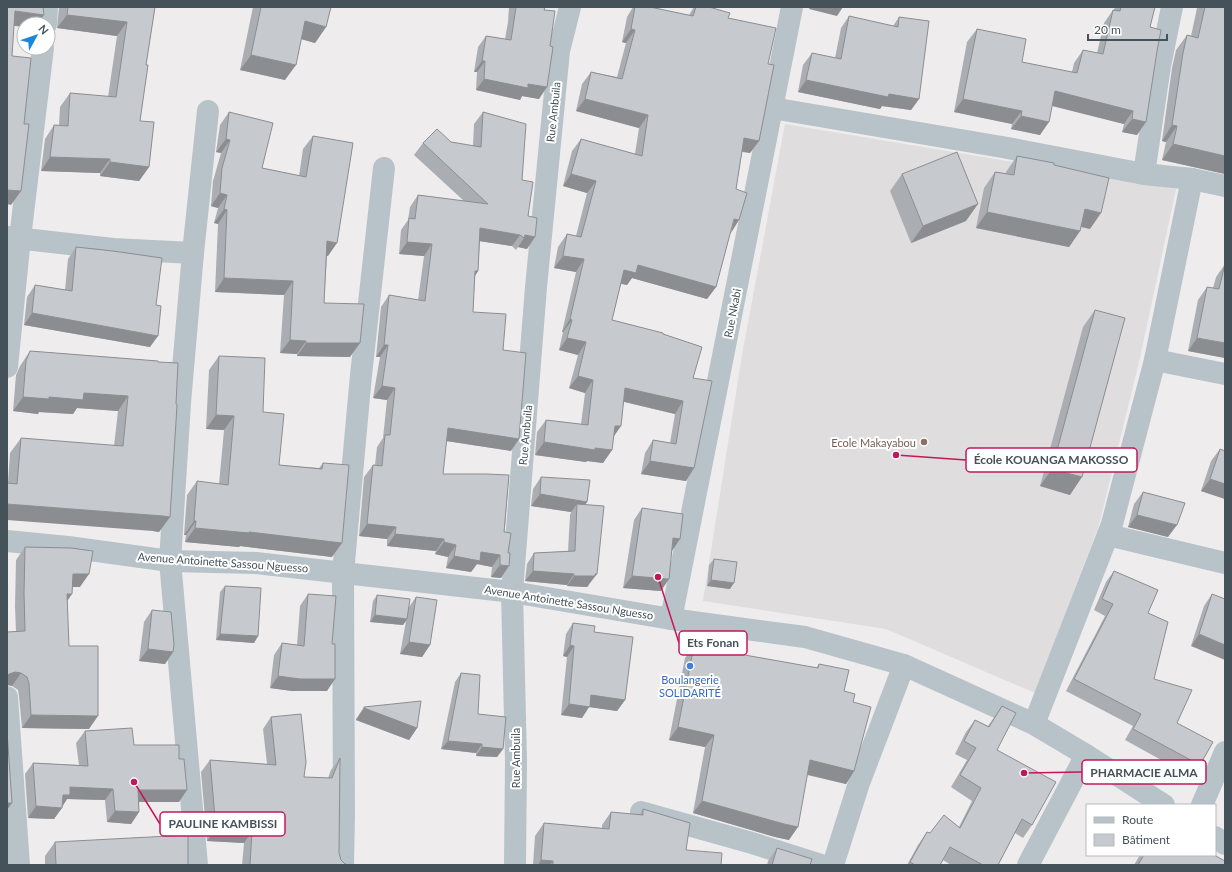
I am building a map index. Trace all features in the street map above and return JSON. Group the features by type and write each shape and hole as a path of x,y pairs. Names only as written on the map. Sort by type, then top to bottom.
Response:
{"street":[{"name":"Rue Ambuila","path":"515,865 516,761 512,592 536,287 558,59 570,7"},
{"name":"Rue Nkabi","path":"671,618 792,7"},
{"path":"1144,174 1160,66 1172,7"},
{"path":"7,367 13,237 42,56"},
{"path":"772,108 1002,147 1144,174 1192,179 1225,186"},
{"path":"197,865 170,560 180,403 193,253 208,111"},
{"path":"344,865 342,573 361,375 384,168"},
{"path":"1034,724 1112,524 1155,360 1192,179"},
{"path":"13,237 113,249 193,253"},
{"path":"1155,360 1225,374"},
{"path":"1108,535 1225,563"},
{"name":"Avenue Antoinette Sassou Nguesso","path":"7,541 170,560 256,563 512,592 671,618 805,637 904,665 1034,724 1162,804"},
{"path":"833,865 859,783 904,665"},
{"path":"7,697 19,865"},
{"path":"1202,804 1225,752"},
{"path":"1028,865 1086,755"},
{"path":"641,812 752,843 821,865"},
{"path":"1216,838 1225,844"}],"shaded area":[{"name":"Ecole Makayabou","path":"785,124 1176,189 1140,358 1099,525 1035,693 886,629 703,601 742,355"}],"building":[{"path":"7,7 43,7 44,15 15,11 12,56 31,58 24,124 29,124 21,191 7,190"},
{"path":"68,7 155,7 146,65 148,65 140,121 154,122 149,167 110,162 110,159 50,157 54,125 68,126 70,93 116,97 127,22 67,15"},
{"path":"261,7 331,7 326,27 305,21 296,65 251,55"},
{"path":"516,7 545,7 544,10 555,11 550,46 553,47 547,87 528,84 528,88 484,79 485,61 482,61 486,36 511,40"},
{"path":"635,7 650,7 693,16 696,7 709,7 730,13 728,18 776,28 768,64 774,65 759,141 744,138 736,189 747,193 739,220 734,219 716,287 638,265 636,273 624,270 612,320 663,333 702,347 693,378 712,381 694,468 650,461 653,440 676,444 683,401 625,388 621,426 615,426 612,450 595,448 595,450 544,442 546,420 588,425 593,380 578,376 586,342 567,338 584,259 563,256 567,234 581,237 596,181 571,174 581,139 642,156 648,115 585,99 591,72 622,79 635,30 631,29"},
{"path":"1121,7 1155,7 1150,27 1161,30 1146,122 1132,119 1133,111 1055,91 1049,122 1021,116 1022,111 963,99 977,29 1026,39 1022,62 1077,73 1083,50 1103,54 1113,10 1120,11"},
{"path":"1205,7 1225,7 1225,156 1173,144 1177,126 1172,125 1187,35 1198,38"},
{"path":"849,16 898,27 899,17 929,21 919,99 889,94 888,97 806,80 812,53 841,59"},
{"path":"229,112 273,123 262,168 306,177 313,136 353,143 337,243 327,241 324,303 364,304 360,343 306,343 306,341 290,340 293,281 224,278 227,210 224,209 227,195 220,193 222,168 230,140 226,139"},
{"path":"483,112 526,124 522,180 533,182 528,216 537,218 535,237 525,235 524,238 520,235 480,228 478,271 475,271 473,312 506,314 503,350 526,353 519,439 448,428 443,474 509,475 504,532 511,533 508,553 510,553 509,566 500,565 500,555 481,552 480,561 454,556 456,545 444,542 444,539 395,534 396,527 367,524 373,465 382,466 385,435 390,435 395,388 382,386 388,345 384,345 389,295 425,301 432,244 407,242 409,218 415,219 418,195 488,204 423,143 437,129 451,142 481,147"},
{"path":"957,152 978,204 923,226 902,174"},
{"path":"1017,156 1054,163 1054,165 1109,178 1101,213 1085,209 1080,231 987,212 995,172 1014,175"},
{"path":"76,247 162,258 156,305 161,306 158,336 32,313 35,285 72,291"},
{"path":"1225,264 1225,343 1197,338 1207,287 1219,289"},
{"path":"1095,310 1125,318 1082,477 1052,469"},
{"path":"30,351 178,363 170,517 7,504 7,483 17,484 21,438 123,446 128,396 84,393 83,400 49,397 49,399 23,397 26,361"},
{"path":"219,356 265,358 263,412 284,414 279,465 322,469 323,463 349,465 342,543 249,532 195,528 196,521 194,521 197,481 228,485 234,416 216,415"},
{"path":"1220,449 1225,451 1225,484 1210,479"},
{"path":"541,477 590,480 587,502 540,494"},
{"path":"1143,492 1185,503 1177,525 1137,515"},
{"path":"577,504 604,506 597,574 595,574 595,576 574,576 574,574 533,571 534,553 575,551"},
{"path":"642,508 683,514 680,539 673,538 669,579 632,576"},
{"path":"25,547 71,548 93,551 89,574 73,574 72,594 67,594 69,646 98,646 98,716 31,715 29,683 27,677 21,673 15,672 7,676 7,632 25,631"},
{"path":"714,559 737,562 734,583 711,580"},
{"path":"1114,571 1158,590 1148,613 1168,622 1154,679 1192,690 1177,723 1213,742 1200,765 1133,729 1141,714 1074,679 1113,604 1102,599"},
{"path":"225,586 261,588 258,636 220,634"},
{"path":"308,594 336,596 332,644 335,644 335,679 300,679 278,676 282,643 304,646"},
{"path":"1212,594 1225,599 1225,645 1199,634"},
{"path":"377,595 410,599 407,619 375,615"},
{"path":"416,597 437,600 430,645 409,642"},
{"path":"152,610 171,612 174,644 173,652 148,649"},
{"path":"573,623 595,626 594,632 633,637 625,700 591,695 590,707 569,704 574,646 570,645"},
{"path":"694,646 818,668 819,664 849,670 844,691 855,694 853,702 871,707 854,771 810,760 798,827 702,801 714,735 678,727"},
{"path":"461,673 480,675 478,714 506,717 503,749 482,747 482,744 448,741"},
{"path":"421,701 417,728 364,708 364,707"},
{"path":"1002,706 1016,713 997,750 1056,782 1032,825 1022,819 998,865 983,865 950,847 940,865 915,865 910,862 927,832 930,833 944,815 960,828 981,788 960,775 976,748 964,741 975,720 989,727"},
{"path":"301,714 306,762 304,777 332,778 340,758 339,853 341,860 345,864 349,865 250,865 252,831 216,829 210,760 276,765 271,717"},
{"path":"132,728 134,745 179,745 179,759 184,759 187,790 138,790 139,812 115,811 113,789 70,787 70,795 63,795 62,808 36,806 33,763 88,766 85,731"},
{"path":"7,731 12,803 7,803"},
{"path":"643,809 690,823 686,850 722,853 721,865 553,865 553,861 541,860 544,823 609,829 611,812 643,815"},
{"path":"188,835 188,865 56,865 55,842"},
{"path":"777,848 812,859 810,865 772,865"},
{"path":"1143,856 1216,856 1225,861 1225,865 1138,865"}],"place":[{"name":"Ecole Makayabou","path":"924,442"},
{"name":"École KOUANGA MAKOSSO","path":"896,455"},
{"name":"Ets Fonan","path":"658,577"},
{"name":"Boulangerie SOLIDARITÉ","path":"690,666"},
{"name":"PHARMACIE ALMA","path":"1024,773"},
{"name":"PAULINE KAMBISSI","path":"134,782"}]}
